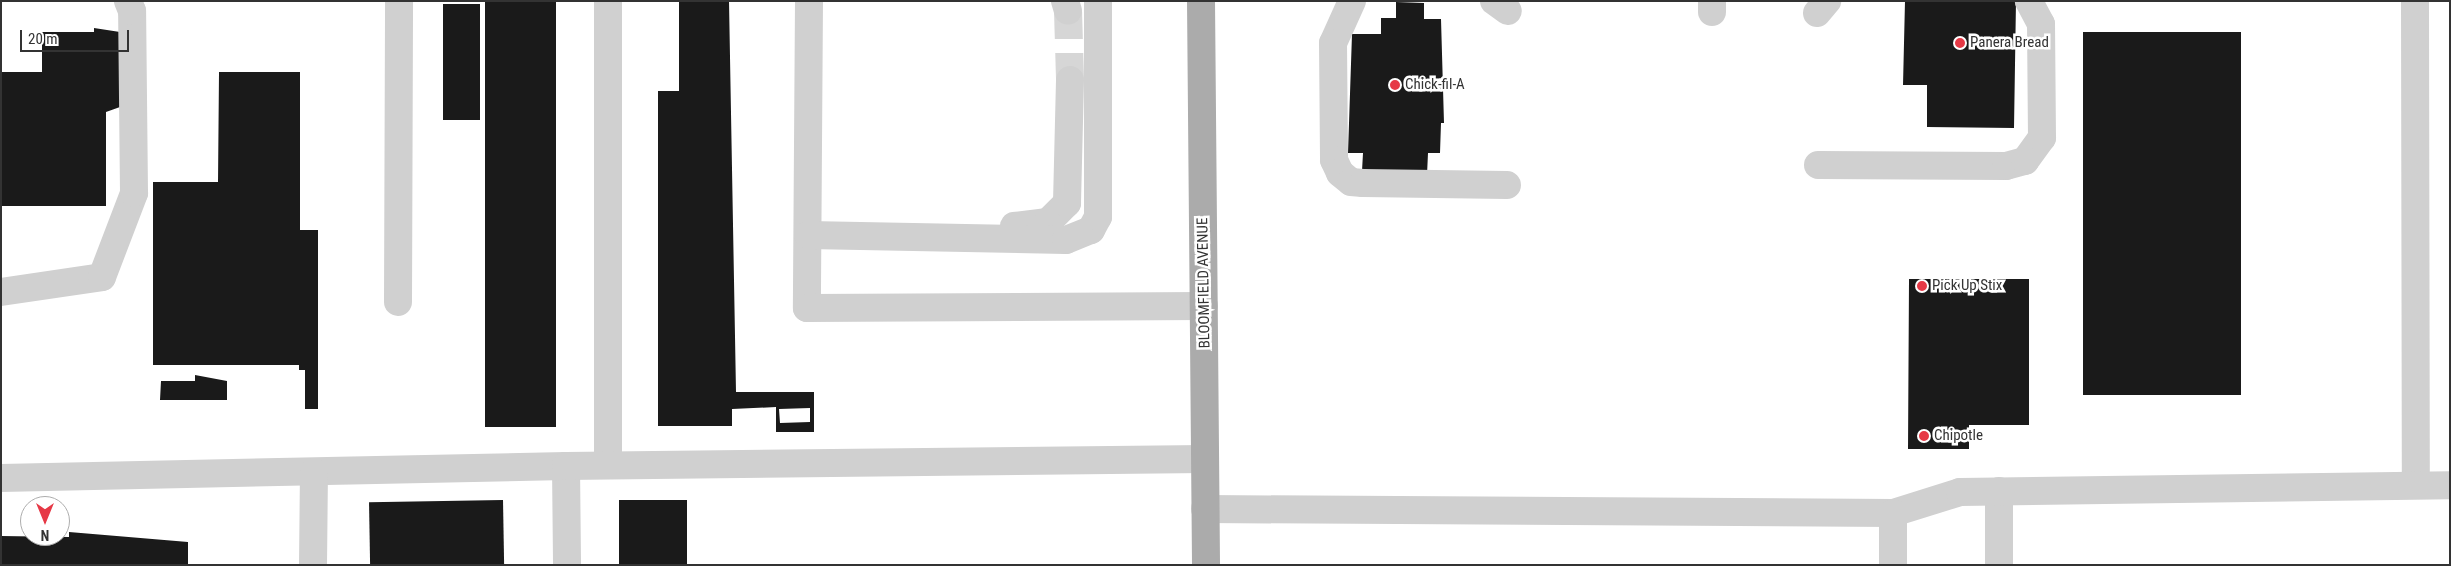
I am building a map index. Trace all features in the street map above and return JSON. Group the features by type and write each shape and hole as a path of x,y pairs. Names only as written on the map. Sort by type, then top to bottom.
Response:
{"main road":[{"name":"BLOOMFIELD AVENUE","path":"1201,1 1206,565"}],"lane":[{"path":"1,292 102,277 134,193 132,11 128,1"},
{"path":"398,302 400,1"},
{"path":"608,1 608,465"},
{"path":"809,1 807,308 1204,306"},
{"path":"808,235 863,234 1066,240 1091,230 1098,218 1098,1"},
{"path":"1352,1 1333,43 1334,160 1340,173 1351,182 1363,183 1507,185"},
{"path":"1818,165 2006,166 2025,161 2042,138 2040,24 2029,1"},
{"path":"2414,1 2416,485"},
{"path":"863,234 896,225 1032,226 1059,214 1067,203 1071,184 1070,80"},
{"path":"1,478 608,465 1205,459"},
{"path":"566,466 567,565"},
{"path":"313,565 314,472"},
{"path":"1205,509 1893,513 1960,492 1999,490 2450,485"},
{"path":"1999,490 1999,565"},
{"path":"1893,513 1893,565"}],"building":[{"path":"485,1 556,1 556,427 485,427"},
{"path":"679,1 729,1 736,392 814,392 814,432 776,432 776,407 732,409 732,426 658,426 658,91 679,91","holes":["810,408 810,422 780,423 779,409"]},
{"name":"Panera Bread","path":"1905,1 2016,1 2014,128 1927,127 1927,85 1903,85"},
{"name":"Chick-fil-A","path":"1396,2 1424,3 1424,19 1441,19 1444,123 1441,123 1440,153 1428,153 1427,175 1362,171 1363,153 1348,153 1352,34 1381,34 1381,18 1396,18"},
{"path":"443,4 480,4 480,120 443,120"},
{"path":"94,28 120,32 120,107 106,112 106,206 1,206 1,72 42,72 42,32 94,32"},
{"path":"2083,32 2241,32 2241,395 2083,395"},
{"path":"219,72 300,72 300,230 318,230 318,409 305,409 305,370 299,370 299,365 153,365 153,182 218,182"},
{"path":"1909,279 2029,279 2029,425 1969,425 1969,449 1908,449"},
{"path":"195,375 227,381 227,400 160,400 161,381 195,381"},
{"path":"503,500 504,565 370,565 369,502"},
{"path":"619,500 687,500 687,565 619,565"},
{"path":"70,532 188,542 188,565 1,565 1,536 20,536 20,546 70,546"}],"tunnel":[{"path":"1068,11 1070,80"}],"place":[{"name":"Panera Bread","path":"1960,43"},
{"name":"Chick-fil-A","path":"1395,85"},
{"name":"Pick Up Stix","path":"1922,286"},
{"name":"Chipotle","path":"1924,436"}]}
